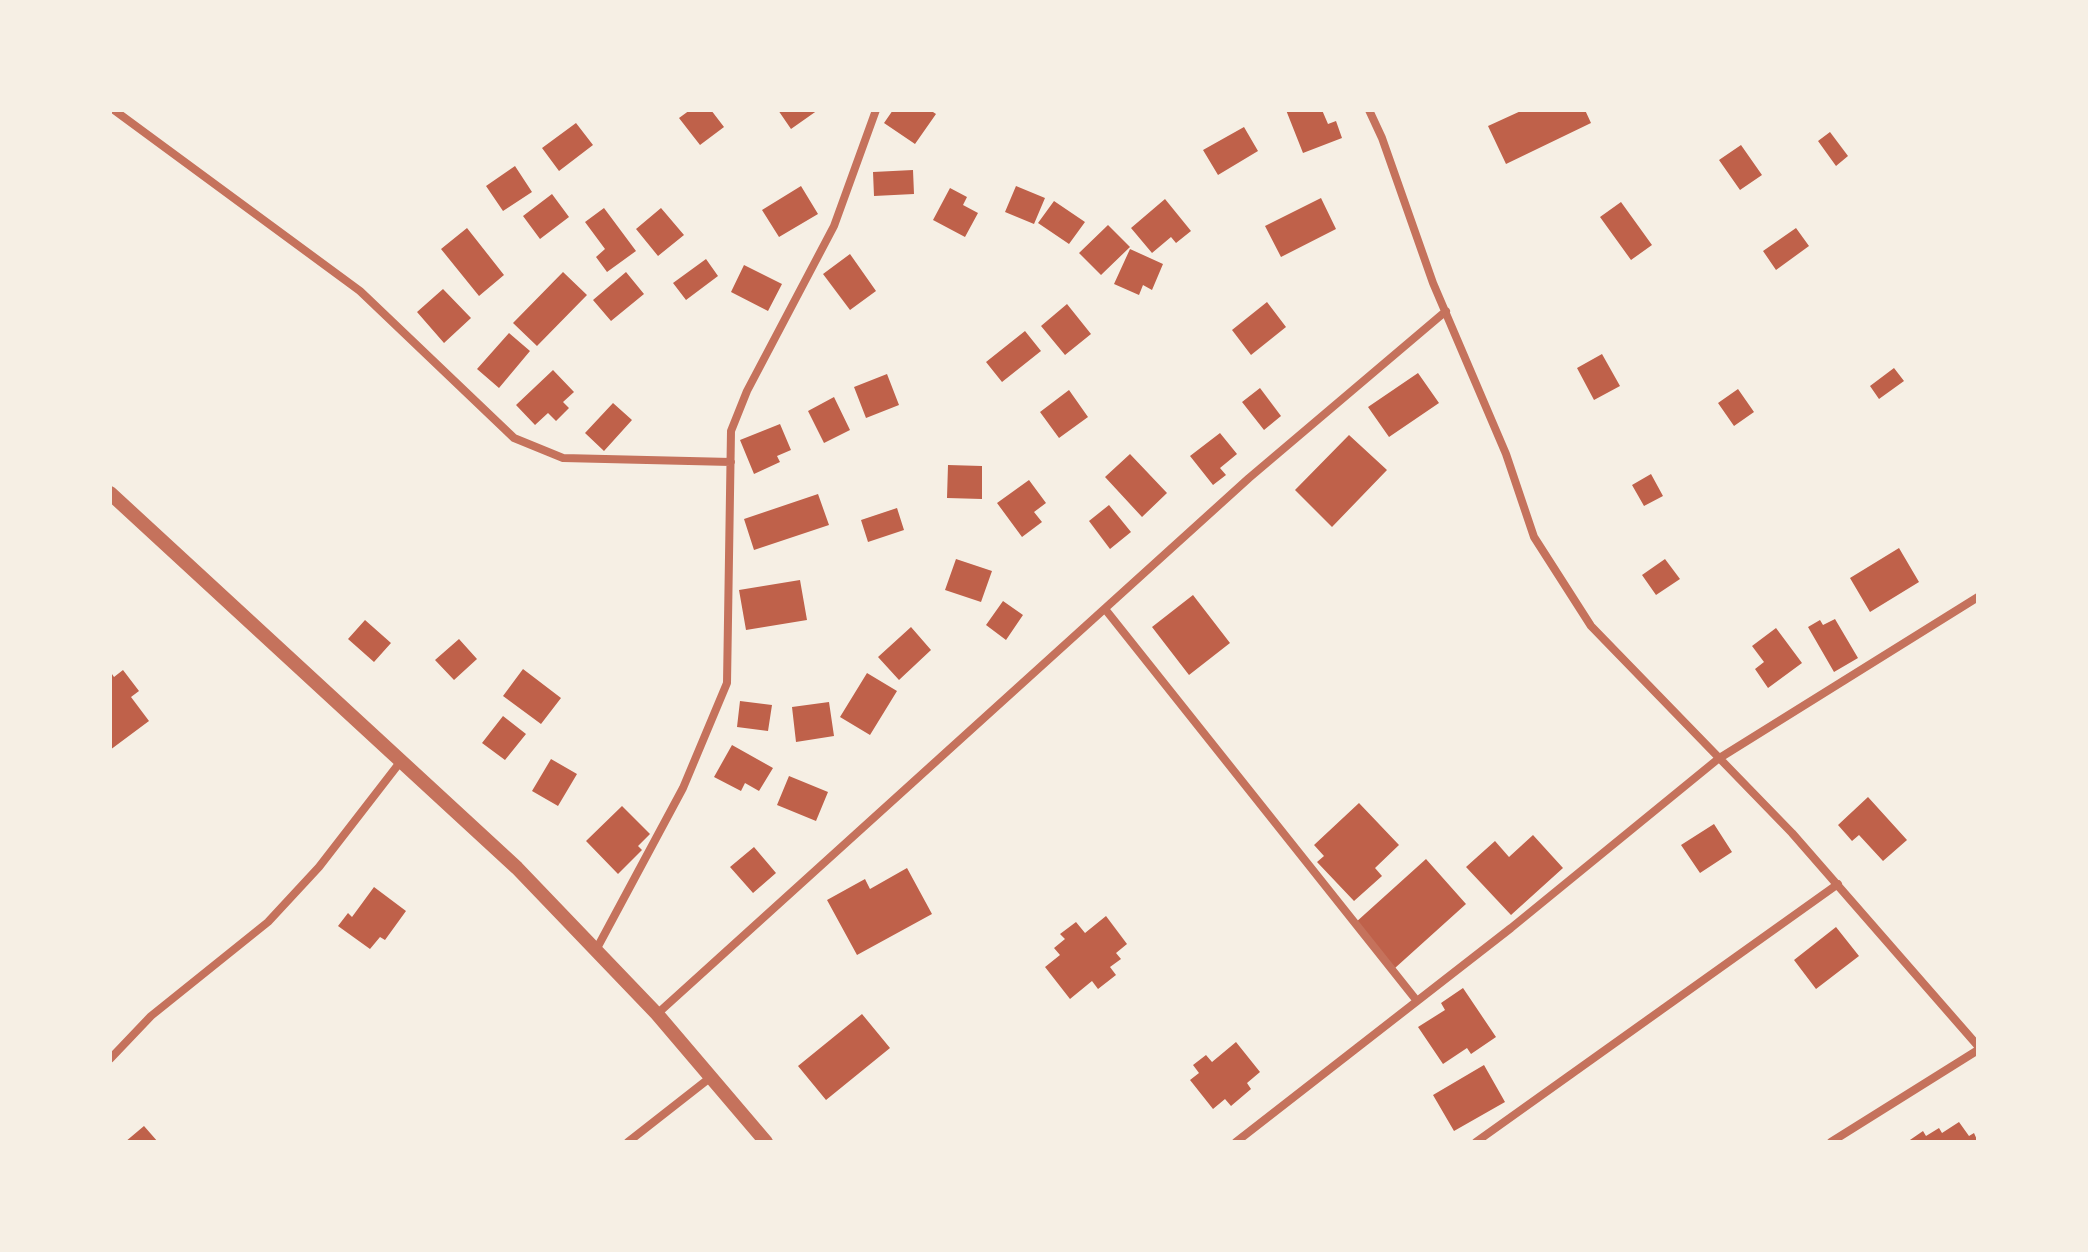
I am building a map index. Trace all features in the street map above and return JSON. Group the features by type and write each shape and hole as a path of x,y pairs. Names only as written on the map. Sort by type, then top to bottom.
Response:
{"street":[{"path":"114,110 360,291 514,438 563,458 731,462"},
{"path":"596,950 683,788 727,683 731,431 747,391 834,226 876,110"},
{"path":"1369,110 1446,311 1506,454 1534,537 1591,626 1838,884 1978,1048 1831,1142"},
{"path":"657,1014 1249,478 1446,311"},
{"path":"110,493 517,868 657,1014 766,1142"},
{"path":"1236,1142 1718,759 1978,597"},
{"path":"1105,609 1417,1001"},
{"path":"110,1059 151,1016 268,922 319,867 401,761"},
{"path":"1476,1142 1838,884"},
{"path":"628,1142 711,1077"}],"building":[{"path":"690,110 711,110 724,127 700,145 679,118"},
{"path":"778,110 818,110 791,129"},
{"path":"893,110 930,110 936,114 915,144 884,123"},
{"path":"1286,110 1322,110 1328,124 1336,121 1342,138 1303,153"},
{"path":"1523,110 1585,110 1591,123 1506,164 1488,126"},
{"path":"576,123 593,145 559,171 542,148"},
{"path":"1244,127 1258,151 1218,175 1203,150"},
{"path":"1830,132 1848,156 1836,166 1818,141"},
{"path":"1741,145 1762,175 1740,190 1719,160"},
{"path":"515,166 532,192 503,211 486,186"},
{"path":"913,170 914,194 874,196 873,172"},
{"path":"801,186 818,214 779,237 762,210"},
{"path":"1016,186 1045,198 1034,224 1005,212"},
{"path":"950,188 967,197 963,205 978,213 965,237 933,220"},
{"path":"552,194 569,217 540,239 523,216"},
{"path":"1321,198 1336,229 1281,257 1265,226"},
{"path":"1165,199 1191,231 1176,243 1171,237 1152,253 1131,228"},
{"path":"1054,201 1085,222 1069,244 1038,223"},
{"path":"1621,202 1652,245 1631,260 1600,217"},
{"path":"604,208 636,251 607,272 596,257 605,249 585,222"},
{"path":"661,208 684,235 658,256 636,229"},
{"path":"1108,225 1130,247 1101,275 1079,253"},
{"path":"467,228 504,275 479,296 441,249"},
{"path":"1796,228 1809,246 1776,270 1763,251"},
{"path":"1130,249 1163,264 1152,290 1143,285 1139,295 1114,284"},
{"path":"850,254 876,291 850,310 823,274"},
{"path":"706,259 718,276 686,300 673,283"},
{"path":"744,265 782,284 768,311 731,292"},
{"path":"563,272 587,295 537,346 513,323"},
{"path":"626,272 644,294 611,321 593,300"},
{"path":"443,289 471,318 444,343 417,312"},
{"path":"1267,302 1286,327 1251,355 1232,330"},
{"path":"1067,304 1091,334 1065,355 1041,326"},
{"path":"1025,331 1041,351 1002,382 986,362"},
{"path":"509,333 530,351 499,388 477,369"},
{"path":"1602,354 1620,386 1594,400 1577,368"},
{"path":"1894,368 1904,381 1879,399 1870,386"},
{"path":"553,370 574,392 563,402 569,408 556,421 548,413 535,425 516,405"},
{"path":"1418,373 1439,403 1389,437 1368,407"},
{"path":"887,374 899,405 866,418 854,387"},
{"path":"1260,388 1281,416 1264,430 1242,402"},
{"path":"1738,389 1754,412 1734,426 1718,403"},
{"path":"1069,390 1088,417 1059,438 1040,412"},
{"path":"834,397 850,430 824,443 808,411"},
{"path":"613,403 632,420 604,451 585,433"},
{"path":"780,424 791,450 777,456 780,462 754,474 740,440"},
{"path":"1220,433 1237,454 1220,468 1226,475 1213,485 1190,456"},
{"path":"1349,435 1387,470 1332,527 1295,490"},
{"path":"1130,454 1167,493 1142,517 1105,477"},
{"path":"948,465 982,466 982,499 947,498"},
{"path":"1651,474 1663,496 1644,506 1632,485"},
{"path":"1029,480 1046,503 1034,512 1042,522 1022,537 997,503"},
{"path":"818,494 829,525 754,550 744,519"},
{"path":"1109,505 1131,532 1110,549 1089,521"},
{"path":"897,508 904,530 868,542 861,520"},
{"path":"1899,548 1919,582 1870,612 1850,578"},
{"path":"956,559 992,571 981,602 945,590"},
{"path":"1665,559 1680,579 1656,595 1642,575"},
{"path":"800,580 807,620 746,630 739,590"},
{"path":"1193,595 1230,643 1189,675 1152,627"},
{"path":"1003,601 1023,615 1006,640 986,625"},
{"path":"1835,619 1858,658 1834,672 1808,627 1820,620 1823,625"},
{"path":"365,620 391,643 374,662 348,639"},
{"path":"911,627 931,650 899,680 878,657"},
{"path":"1776,628 1802,663 1768,688 1755,669 1764,662 1752,646"},
{"path":"459,639 477,659 454,680 435,660"},
{"path":"523,669 561,698 541,724 503,696"},
{"path":"123,670 139,691 131,697 149,721 110,750 110,671 114,677"},
{"path":"867,673 897,691 870,735 840,717"},
{"path":"740,701 772,705 768,731 737,727"},
{"path":"829,702 834,736 796,742 792,707"},
{"path":"503,716 526,734 505,760 482,743"},
{"path":"732,745 773,768 759,791 745,783 741,791 714,777"},
{"path":"551,759 577,774 558,806 532,791"},
{"path":"789,776 828,792 816,821 777,805"},
{"path":"1868,797 1907,840 1883,861 1859,835 1852,841 1838,825"},
{"path":"1359,803 1399,845 1375,868 1382,876 1354,901 1317,862 1324,856 1314,845"},
{"path":"622,806 650,834 638,846 642,850 618,874 586,841"},
{"path":"1714,824 1732,852 1700,873 1681,845"},
{"path":"1533,835 1563,868 1511,915 1466,867 1495,841 1509,857"},
{"path":"754,847 776,873 753,893 730,867"},
{"path":"1426,859 1466,904 1395,968 1355,923"},
{"path":"907,868 932,914 857,955 827,900 865,879 870,889"},
{"path":"374,887 406,911 385,940 380,937 370,949 338,926 348,913 352,917"},
{"path":"1106,916 1127,944 1116,953 1121,959 1110,967 1116,975 1098,989 1092,981 1070,999 1045,967 1060,955 1054,948 1065,939 1060,934 1076,922 1085,933"},
{"path":"1836,927 1859,956 1816,989 1794,960"},
{"path":"1463,988 1496,1037 1471,1054 1467,1048 1443,1064 1418,1027 1445,1010 1441,1003"},
{"path":"862,1014 890,1048 826,1100 798,1066"},
{"path":"1236,1042 1260,1072 1247,1083 1251,1089 1231,1106 1225,1099 1213,1109 1190,1080 1199,1073 1193,1065 1206,1055 1212,1062"},
{"path":"1484,1065 1505,1102 1454,1131 1433,1095"},
{"path":"1959,1122 1969,1136 1974,1133 1978,1142 1907,1142 1923,1131 1926,1136 1939,1128 1942,1133"},
{"path":"144,1126 158,1142 125,1142"}]}
